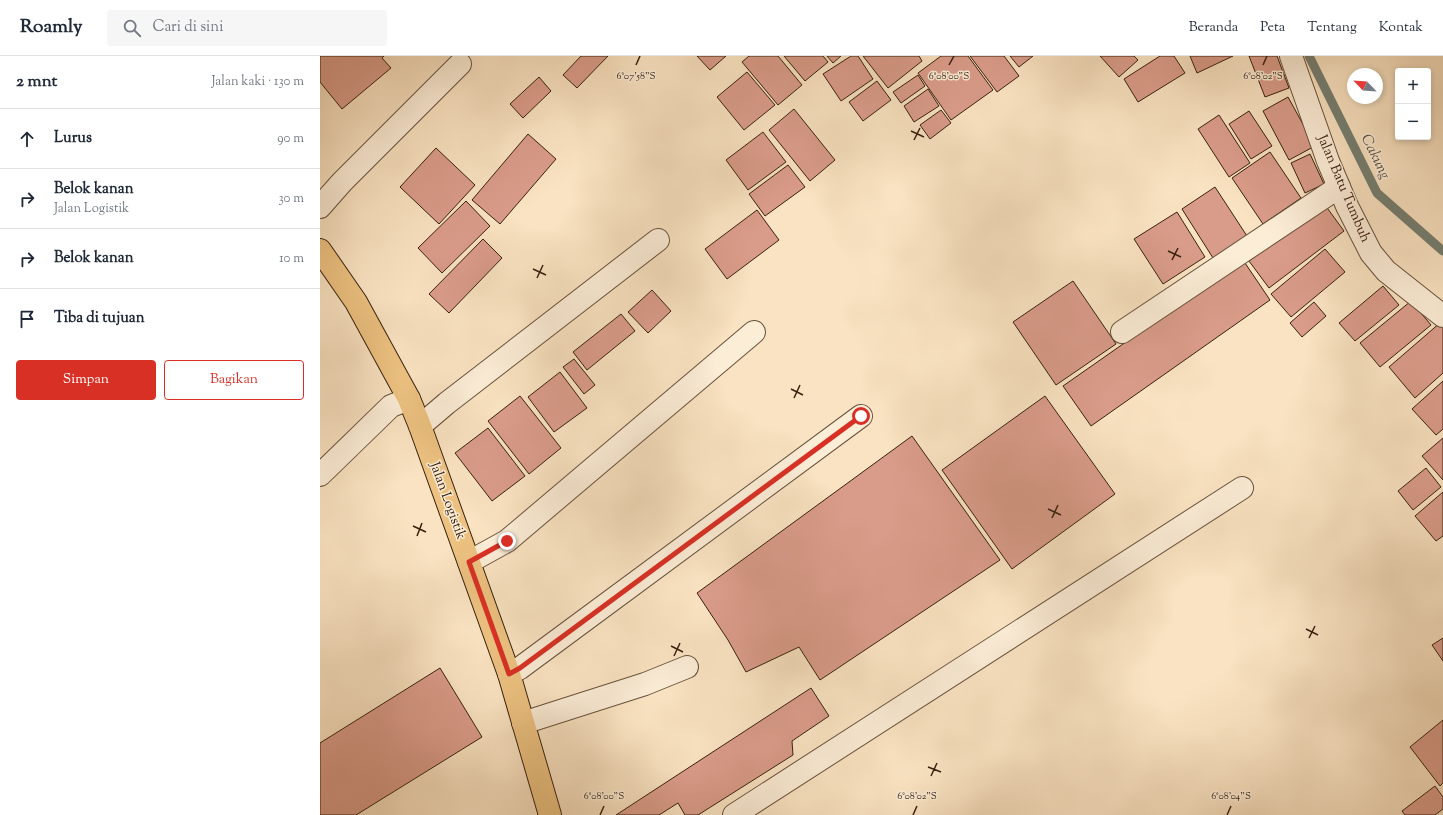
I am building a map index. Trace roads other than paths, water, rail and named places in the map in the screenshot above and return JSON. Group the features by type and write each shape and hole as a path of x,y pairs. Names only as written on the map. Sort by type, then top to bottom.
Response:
{"main road":[{"name":"Jalan Logistik","path":"320,250 356,302 409,399 420,426 509,674 550,815"}],"street":[{"name":"Jalan Batu Tumbuh","path":"1291,56 1328,161 1347,206 1371,253 1386,271 1443,316"},
{"path":"320,207 342,182 460,64"},
{"path":"1122,332 1339,187"},
{"path":"420,426 447,403 658,240"},
{"path":"469,562 507,541 754,332"},
{"path":"320,475 391,406 409,399"},
{"path":"509,674 520,668 861,416"},
{"path":"734,815 1242,488"},
{"path":"523,723 645,684 687,667"}],"waterway":[{"name":"Cakung","path":"1309,56 1377,193 1443,251"}]}
